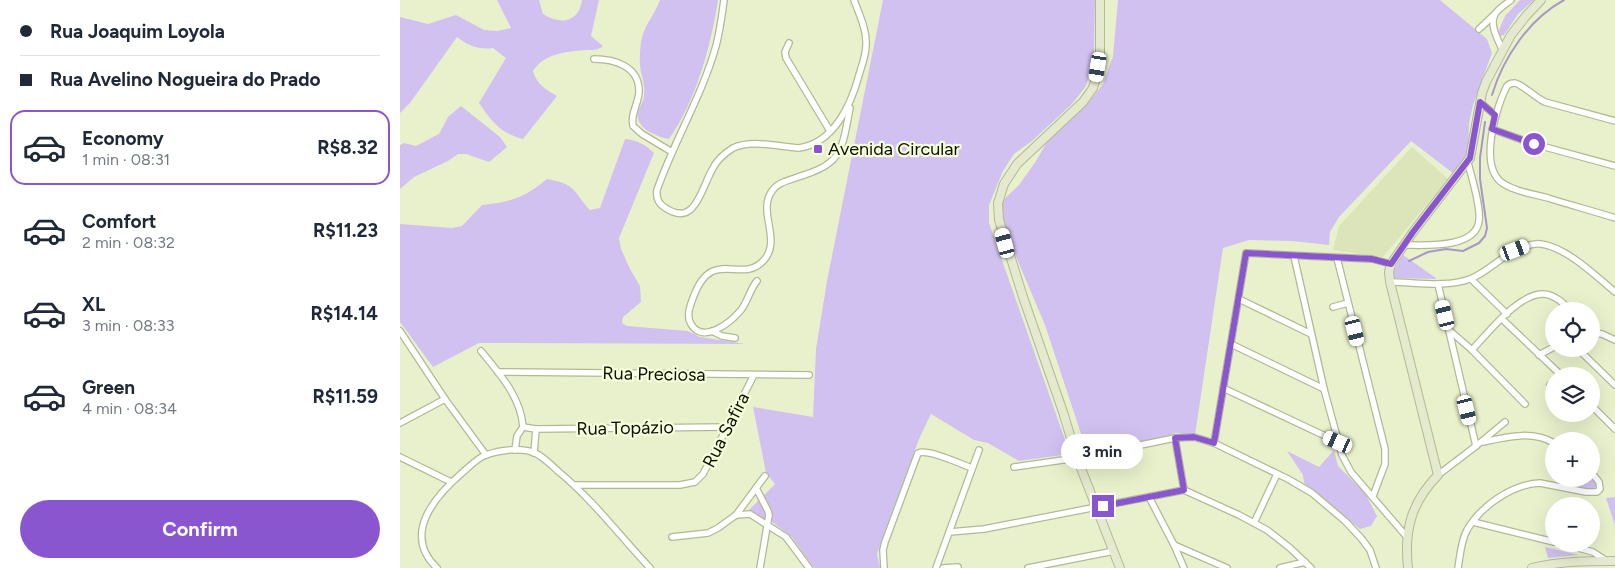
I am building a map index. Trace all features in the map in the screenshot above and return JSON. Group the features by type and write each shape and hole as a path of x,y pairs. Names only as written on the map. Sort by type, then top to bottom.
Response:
{"street":[{"path":"724,0 716,47 656,194 659,202 665,208 683,212 695,206 716,163 731,149 747,144 799,148 814,144 830,131 850,103"},
{"path":"757,280 741,309 732,319 712,331 703,332 694,328 689,320 691,302 700,281 711,271 721,268 750,270 757,267 766,258 770,245 770,235 766,204 770,192 780,184 823,167 831,162 837,154 844,138 850,103 865,56 866,34 854,0"},
{"path":"1100,0 1100,54 1096,78 1092,88 1083,102 1017,164 1004,184 998,203 998,220 1077,458 1120,568"},
{"path":"1479,29 1511,0"},
{"path":"1438,475 1389,272 1391,264 1404,245 1468,162 1472,153 1486,82 1502,49 1518,24 1541,0"},
{"path":"1495,14 1495,35 1502,49"},
{"path":"789,43 785,52 786,58 830,131"},
{"path":"594,59 615,60 632,72 637,81 639,92 633,114 633,126 642,134 672,152"},
{"path":"1615,121 1545,102 1514,82 1506,86 1493,113 1490,149 1494,173 1501,182 1525,192 1615,218"},
{"path":"1482,104 1493,113"},
{"path":"1492,129 1534,144 1615,166"},
{"path":"1404,245 1429,245 1460,241 1474,232 1479,221 1479,212 1468,162"},
{"path":"1390,282 1438,284 1471,279 1515,250 1534,244 1541,244 1558,250 1576,261 1615,292"},
{"path":"1214,443 1246,253 1372,259 1391,264"},
{"path":"1294,256 1324,389 1338,442 1346,463 1351,472 1406,536"},
{"path":"1337,258 1385,449 1385,464 1373,496"},
{"path":"1471,279 1507,314"},
{"path":"1438,284 1478,444"},
{"path":"1472,350 1507,314 1529,297 1543,294 1555,298 1560,302"},
{"path":"1239,299 1311,334"},
{"path":"1333,307 1348,303"},
{"path":"1502,319 1552,367"},
{"path":"1449,330 1472,350 1525,404"},
{"path":"400,331 445,399 486,455"},
{"path":"712,331 722,336 735,338"},
{"path":"1600,335 1615,340"},
{"path":"1231,344 1324,389"},
{"path":"480,351 498,372 521,409 523,427 517,436 515,450"},
{"path":"1539,355 1545,352"},
{"path":"1586,357 1615,385"},
{"name":"Rua Preciosa","path":"498,372 809,375"},
{"name":"Rua Safira","path":"575,485 690,484 703,474 754,375"},
{"path":"1223,388 1338,442"},
{"path":"400,423 445,399"},
{"path":"1600,415 1615,429"},
{"path":"1408,568 1406,536 1417,504 1425,489 1438,475 1505,422"},
{"name":"Rua Topázio","path":"523,427 536,429 728,427"},
{"path":"534,453 536,429"},
{"path":"1478,444 1522,435 1545,440"},
{"path":"1014,467 1077,458 1175,438 1194,437 1214,443 1312,493 1346,521 1370,550 1376,568"},
{"path":"1175,438 1184,490"},
{"path":"437,568 425,555 422,547 422,531 429,511 451,482 472,464 486,455 515,450 534,453 575,485 646,566"},
{"path":"936,568 979,450"},
{"path":"884,568 882,550 917,454 927,452 972,468"},
{"path":"400,457 451,482"},
{"path":"1254,523 1277,474"},
{"path":"672,537 708,532 718,528 736,515 766,476"},
{"path":"1458,568 1464,537 1473,522 1486,508 1503,495 1527,484 1545,484"},
{"path":"1560,487 1597,492 1600,487"},
{"path":"756,488 769,515 760,568"},
{"path":"950,532 984,529 1184,490 1254,523 1279,539 1311,568"},
{"path":"1149,497 1184,568"},
{"path":"736,515 750,514 786,538 809,568"},
{"path":"1473,522 1545,540"},
{"path":"1174,545 1227,568"},
{"path":"1028,568 1114,551"},
{"path":"1593,552 1612,561"},
{"path":"1532,568 1567,562 1612,561"},
{"path":"1280,568 1305,562"},
{"path":"943,568 958,567"}],"shaded area":[{"path":"497,0 539,0 543,14 556,20 568,20 577,13 582,0 599,0 591,36 603,46 592,50 555,55 538,65 533,71 534,76 542,86 557,96 523,139 508,134 497,126 479,103 506,58 493,48 474,47 457,37 410,103 400,113 400,17 428,24 456,15 484,30 497,31 511,28"},
{"path":"660,0 718,0 707,54 695,90 679,124 669,139 648,131 643,127 638,118 644,92 640,65 642,36"},
{"path":"883,0 1095,0 1094,50 1086,86 1072,104 1032,141 1014,154 1003,171 989,205 989,223 1070,454 1019,461 988,443 974,440 931,414 919,439 877,554 880,568 814,568 791,536 772,522 747,512 775,484 766,473 753,407 813,417 816,349 827,281"},
{"path":"1118,0 1440,0 1487,39 1492,53 1473,105 1469,123 1468,152 1464,163 1454,174 1411,141 1339,217 1330,232 1329,245 1292,241 1249,240 1223,248 1195,435 1176,433 1165,437 1087,452 1045,325 1001,221 1002,201 1019,185 1048,140 1093,97 1103,84 1113,56"},
{"path":"1520,0 1534,0 1518,14 1504,35 1500,36 1499,30 1505,16"},
{"path":"461,106 500,137 507,147 489,162 466,154 458,154 448,161 414,177 400,189 400,145 404,143 416,146 439,134 448,117"},
{"path":"625,139 641,143 654,153 619,238 621,249 640,286 641,302 623,317 622,323 627,326 688,331 700,337 745,344 479,343 433,367 400,322 400,224 452,228 462,226 482,205 517,198 531,191 547,179 569,186 590,210 600,208"},
{"path":"1412,147 1448,179 1383,257 1333,250 1339,226"},
{"path":"1403,255 1436,279 1394,278 1394,270"},
{"path":"1334,450 1338,466 1365,493 1377,516 1371,526 1360,529 1304,483 1303,475 1287,451 1319,467"},
{"path":"1575,487 1596,487 1586,489"},
{"path":"1615,497 1615,525 1606,498"},
{"path":"1546,552 1566,552 1579,555 1548,558"}],"waterway":[{"path":"1492,95 1503,67 1519,41 1540,18 1564,0"},
{"path":"1409,261 1428,252 1446,249 1463,251 1479,243 1485,236 1487,228 1480,179 1480,158 1485,122"}],"place":[{"name":"Avenida Circular","path":"818,149"}],"route":[{"path":"1103,506 1184,490 1175,438 1184,436 1194,437 1214,443 1246,253 1372,259 1391,264 1413,232 1468,162 1475,138 1480,102 1495,115 1492,129 1534,144"}]}
